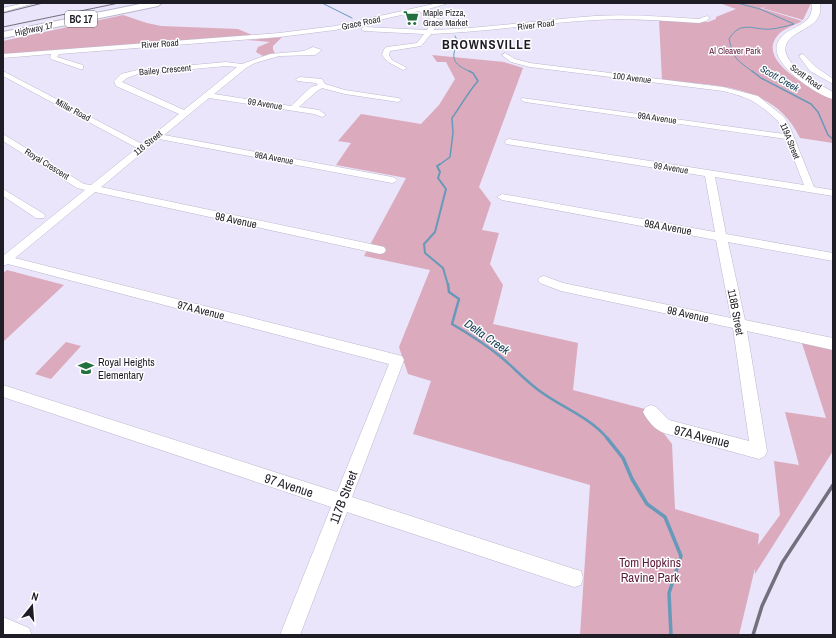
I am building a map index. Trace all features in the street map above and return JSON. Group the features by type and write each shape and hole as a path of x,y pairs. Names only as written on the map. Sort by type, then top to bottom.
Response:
{"highway":[{"name":"Highway 17","path":"3,34 150,3"},
{"name":"Highway 17","path":"3,34 158,3"}],"main road":[{"name":"Scott Road","path":"816,3 817,13 814,19 784,39 780,50 785,62 795,71 833,96"},
{"name":"Scott Road","path":"824,3 824,18 796,39 791,48 793,59 799,66 833,89"}],"street":[{"path":"3,10 32,3"},
{"name":"Grace Road","path":"292,26 312,27 317,31 446,3"},
{"path":"378,45 387,48 419,45 435,24 436,20 420,9"},
{"name":"River Road","path":"364,29 428,32 499,29 596,18 699,21 707,18"},
{"name":"River Road","path":"3,56 272,36 317,31"},
{"path":"387,48 385,55 390,61 403,68"},
{"name":"116 Street","path":"4,261 243,66 267,56 284,52 307,51"},
{"path":"56,52 53,58 80,67"},
{"name":"100 Avenue","path":"505,55 512,61 524,64 725,90 745,94 759,101"},
{"name":"Scott Road","path":"802,56 813,69 833,82"},
{"name":"Bailey Crescent","path":"185,113 119,84 118,81 124,76 137,72 226,64 243,66"},
{"name":"Millar Road","path":"3,73 142,147"},
{"path":"300,79 319,81 322,86"},
{"path":"293,108 314,89 322,86 345,92 398,100"},
{"name":"99 Avenue","path":"207,95 293,108 316,112 322,115"},
{"name":"99A Avenue","path":"525,100 789,136"},
{"name":"119A Street","path":"759,101 781,119 810,189"},
{"name":"Royal Crescent","path":"3,136 82,186 92,189"},
{"name":"98A Avenue","path":"156,136 392,180"},
{"name":"99 Avenue","path":"509,142 833,192"},
{"name":"118B Street","path":"710,174 739,324 759,451"},
{"name":"98 Avenue","path":"92,189 380,250"},
{"path":"3,192 40,216"},
{"name":"98A Avenue","path":"502,197 833,257"},
{"name":"97A Avenue","path":"4,261 397,360"},
{"name":"98 Avenue","path":"544,280 560,287 833,344"},
{"name":"117B Street","path":"290,635 397,360"},
{"name":"97 Avenue","path":"3,391 574,578"},
{"name":"97A Avenue","path":"651,412 664,426 759,451"},
{"path":"3,627 22,635"}],"green space":[{"name":"Al Cleaver Park","path":"719,3 811,3 803,20 762,8 768,6 760,8 802,21 778,35 773,45 774,55 780,65 790,74 833,100 833,143 800,138 789,120 775,107 759,97 722,86 662,80 659,20 708,22 736,9"},
{"path":"123,15 161,26 238,29 252,35 3,54 3,41"},
{"path":"282,37 273,46 275,53 263,56 256,52 258,47 270,42 247,40"},
{"name":"Tom Hopkins Ravine Park","path":"432,55 504,62 523,68 479,187 491,203 482,230 499,233 490,264 503,285 493,324 578,343 573,390 645,409 672,444 675,509 759,534 758,545 780,515 774,461 799,465 785,412 826,418 800,337 833,344 833,451 755,574 755,568 739,635 580,635 590,485 413,434 431,381 408,374 399,347 430,270 364,256 406,178 336,165 351,143 338,141 361,114 421,124 439,105 455,79 446,62 437,62"},
{"path":"7,270 64,285 3,342 3,273"},
{"path":"66,342 81,346 51,379 35,374"}],"waterway":[{"name":"Delta Creek","path":"322,3 352,18"},
{"name":"Scott Creek","path":"737,3 760,9 794,24 772,29 748,27 738,29 734,33 729,39 732,51 736,58 753,72"},
{"name":"Delta Creek","path":"439,165 450,157 453,133 452,118 478,81 473,73 461,67 455,61 454,53 458,42 455,36"},
{"name":"Scott Creek","path":"752,71 761,78 811,104 818,112 828,135 833,139"},
{"name":"Delta Creek","path":"440,164 437,166 440,172 438,178 446,189 435,232 424,244 425,253 443,268 448,285"},
{"name":"Delta Creek","path":"448,284 449,292 459,299 452,324 489,348 537,389 592,424 607,438"},
{"name":"Delta Creek","path":"607,438 623,458 632,479 647,504 665,517 681,556 669,593 671,635"}],"railway":[{"path":"3,13 43,3"},
{"path":"3,27 119,3"},
{"path":"753,635 762,606 782,563 833,485"}],"place":[{"name":"Maple Pizza, Grace Market","path":"411,18"},
{"name":"Royal Heights Elementary","path":"86,368"}],"district":[{"name":"BROWNSVILLE","path":"487,44"}]}
